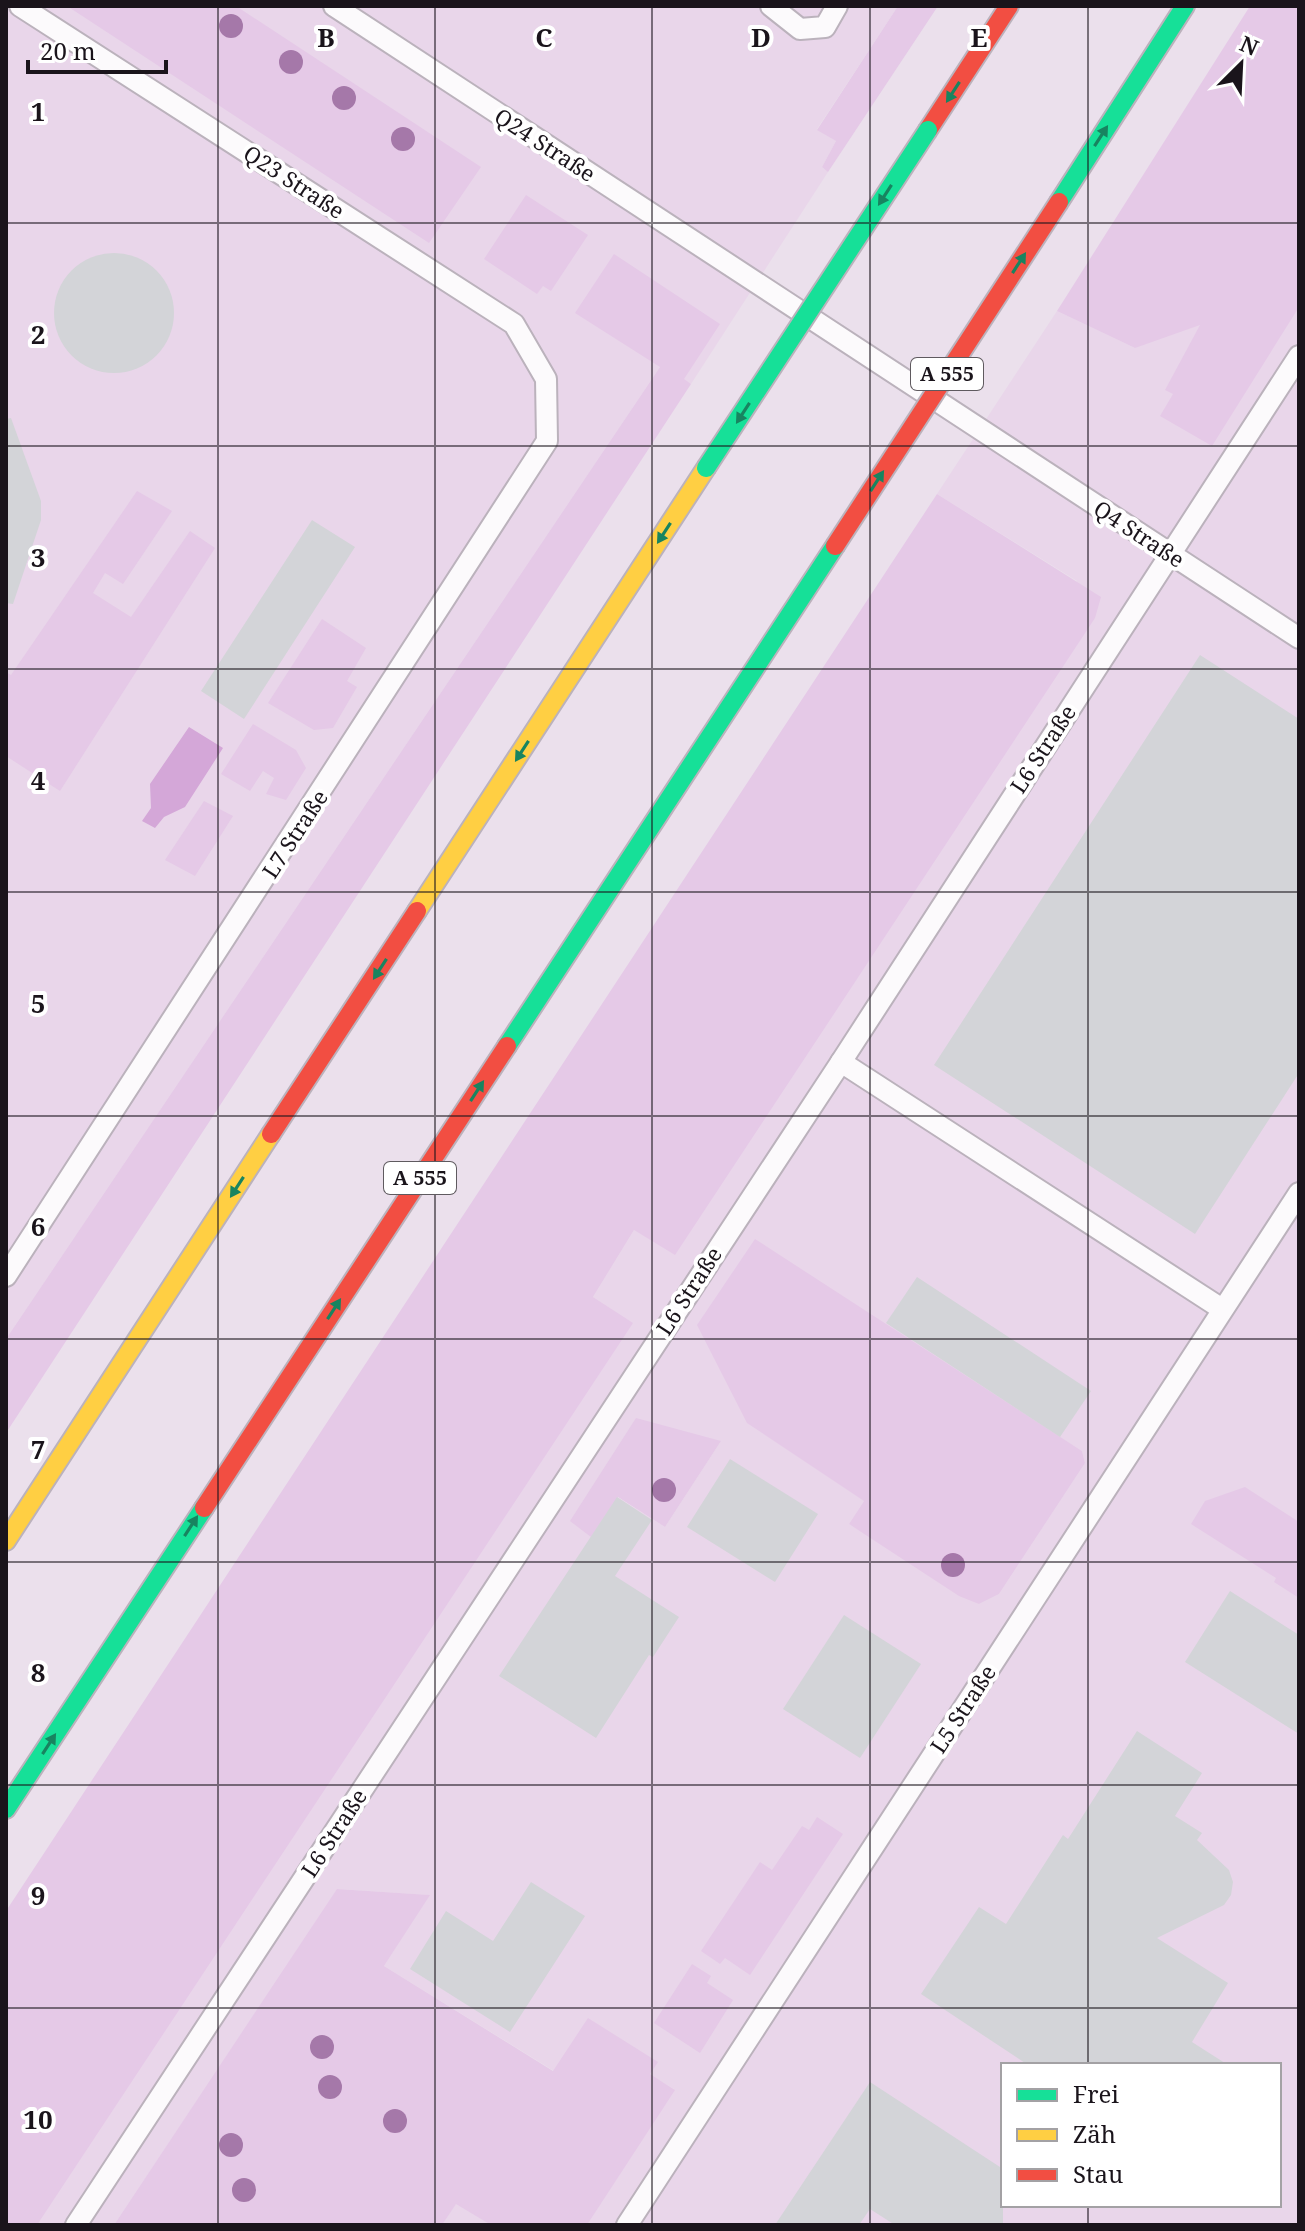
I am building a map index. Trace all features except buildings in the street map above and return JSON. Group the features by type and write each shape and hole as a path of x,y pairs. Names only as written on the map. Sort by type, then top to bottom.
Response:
{"highway":[{"path":"6,1541 1009,6"},
{"name":"A 555","path":"6,1809 835,546 1185,6"}],"lane":[{"name":"Q23 Straße","path":"20,6 514,324 546,379"},
{"name":"Q24 Straße","path":"334,6 979,430"},
{"path":"771,6 800,29 825,27 837,6"},
{"name":"L6 Straße","path":"76,2225 841,1062 1299,356"},
{"name":"L7 Straße","path":"6,1276 547,441 546,379"},
{"name":"Q4 Straße","path":"979,430 1299,638"},
{"path":"841,1062 1222,1309"},
{"name":"L5 Straße","path":"627,2225 1299,1193"}],"shaded area":[{"path":"6,6 898,6 817,129 836,141 822,167 828,172 691,384 660,367 6,1339"},
{"path":"67,6 236,6 481,167 429,243"},
{"path":"898,6 938,6 828,172 822,167 836,141 817,130"},
{"path":"1250,6 1299,6 1299,307 1212,446 1160,416 1173,394 1165,390 1200,325 1135,348 1057,311"},
{"path":"526,195 588,235 551,291 543,286 537,294 484,259"},
{"path":"1299,224 1299,2225 587,2225 674,2089 649,2074 554,2071 384,1966 429,1895 338,1889 114,2225 6,2225 611,1309 593,1297 634,1230 655,1242 1077,581 937,494 1057,311 1135,348","holes":["1060,1437 1082,1451 1085,1463 999,1594 979,1604 849,1524 864,1501","721,1441 665,1527 617,1497"]},
{"path":"614,254 720,324 684,379 691,384 6,1433 6,1339 660,367 575,313"},
{"path":"137,491 172,511 123,584 105,573 93,593 131,617 190,531 215,548 60,791 6,756 6,672 11,675"},
{"path":"937,494 1101,597 1095,618 675,1255 634,1230 593,1297 633,1323 37,2225 6,2225 6,1911"},
{"path":"322,619 366,648 347,681 357,687 333,728 314,730 268,703"},
{"path":"253,724 296,750 306,768 286,800 266,794 274,778 263,771 250,791 221,774"},
{"path":"189,727 223,748 185,807 164,817 155,828 142,821 151,808 150,784"},
{"path":"204,801 233,816 195,876 165,860"},
{"path":"755,1239 1082,1451 1085,1463 999,1594 979,1604 959,1596 849,1524 864,1501 747,1423 697,1325"},
{"path":"636,1418 721,1441 665,1527 618,1497 591,1537 570,1521"},
{"path":"1245,1487 1299,1522 1299,1598 1274,1582 1276,1578 1191,1524 1205,1501"},
{"path":"817,1817 843,1834 750,1975 725,1958 720,1964 701,1951 760,1862 772,1870 802,1826 809,1830"},
{"path":"337,1889 430,1895 384,1966 553,2071 588,2018 658,2062 650,2074 675,2090 587,2225 491,2225 456,2204 442,2225 114,2225"},
{"path":"692,1964 711,1976 707,1983 733,2000 700,2053 654,2023"},
{"path":"456,2203 491,2225 442,2225"}],"traffic: fast":[{"path":"1059,202 1185,6"},
{"path":"706,468 928,130"},
{"path":"507,1046 835,546"},
{"path":"6,1809 204,1508"}],"traffic: slow":[{"path":"417,911 706,468"},
{"path":"6,1541 271,1134"}],"traffic: jam":[{"path":"928,130 1009,6"},
{"path":"835,546 1059,202"},
{"path":"271,1134 417,911"},
{"path":"204,1508 507,1046"}]}
